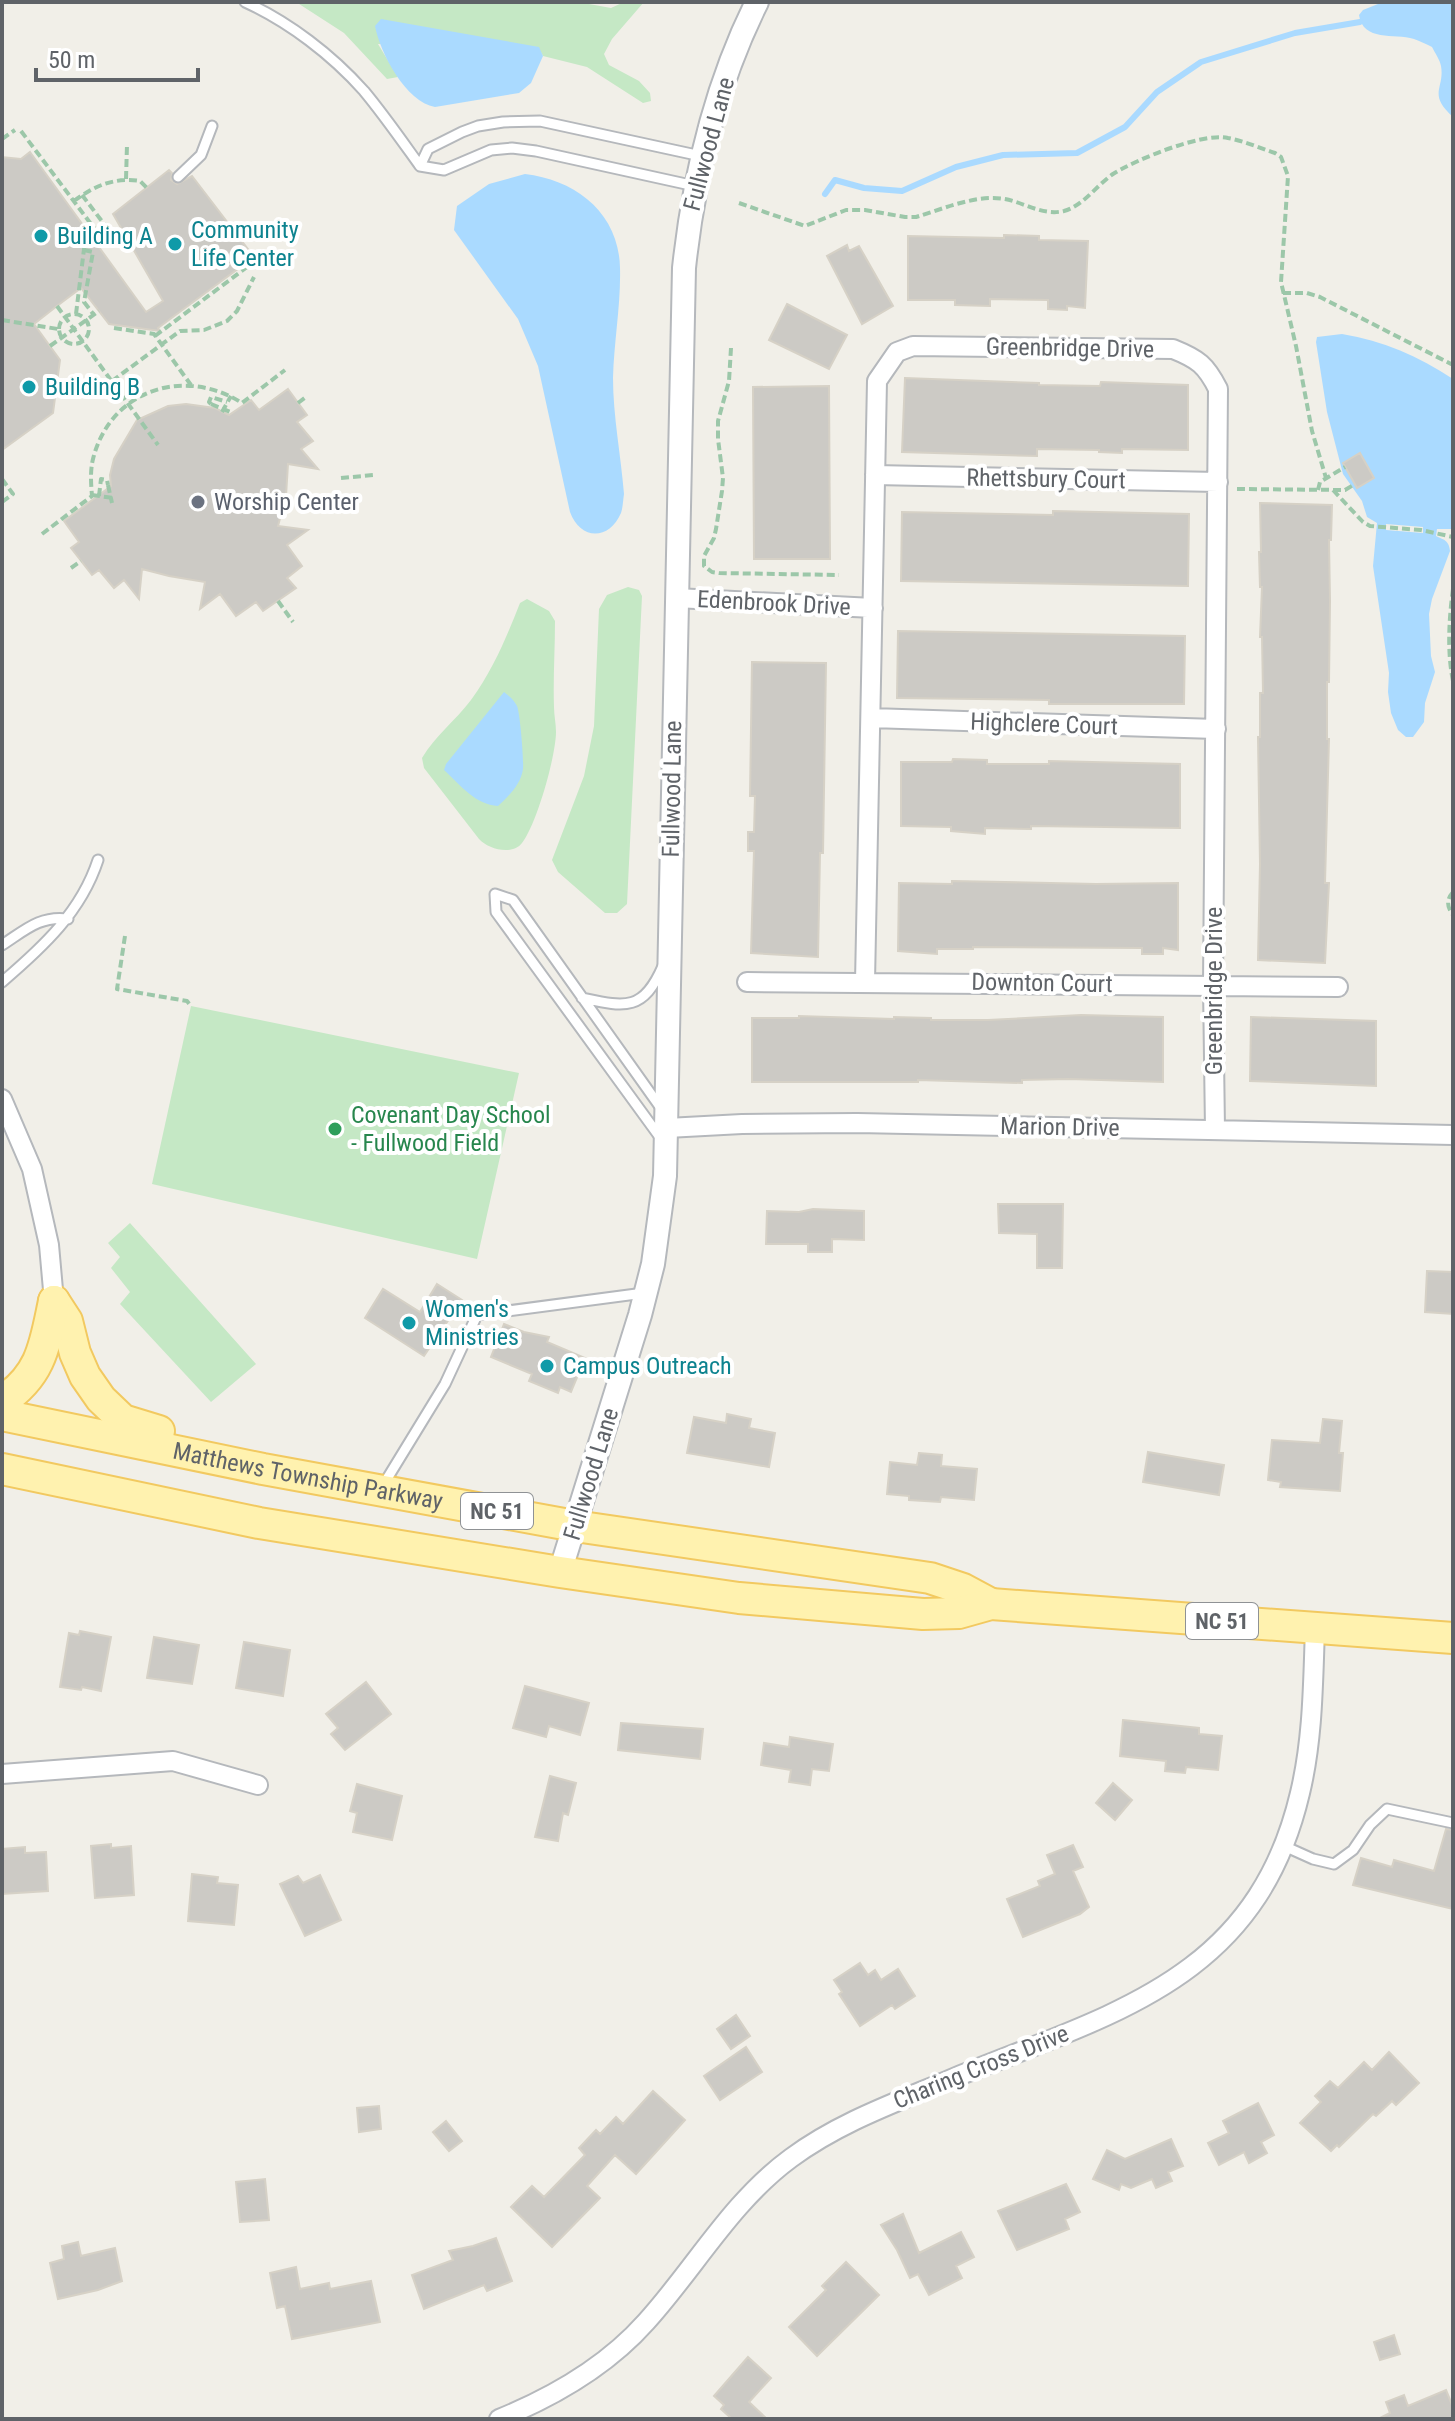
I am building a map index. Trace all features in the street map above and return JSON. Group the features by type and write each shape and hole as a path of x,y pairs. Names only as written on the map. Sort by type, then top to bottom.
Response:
{"main road":[{"path":"2,1401 19,1390 35,1369 44,1349 54,1301"},
{"path":"54,1301 67,1321 85,1376 101,1399 123,1420 140,1427 241,1450 263,1469"},
{"name":"Matthews Township Parkway","path":"2,1415 263,1469 575,1526 930,1578 963,1589 991,1604"},
{"name":"Matthews Township Parkway","path":"2,1469 259,1523 739,1598 923,1614 959,1613 991,1604 1453,1638"}],"street":[{"name":"Fullwood Lane","path":"560,1572 646,1293 660,1226 666,1131 684,268 701,156 733,57 757,2"},
{"name":"Greenbridge Drive","path":"865,982 877,381 897,352 913,346 1173,349 1194,357 1208,370 1218,389 1213,985 1215,1129"},
{"name":"Rhettsbury Court","path":"875,475 1218,482"},
{"name":"Edenbrook Drive","path":"676,598 873,608"},
{"name":"Highclere Court","path":"871,718 1216,729"},
{"name":"Downton Court","path":"747,982 1338,987"},
{"path":"2,1099 32,1169 49,1245 54,1301"},
{"name":"Marion Drive","path":"666,1131 742,1124 857,1123 1453,1135"},
{"name":"Charing Cross Drive","path":"499,2419 556,2392 619,2350 646,2322 738,2206 764,2180 813,2142 892,2104 1102,2017 1172,1982 1195,1966 1237,1925 1271,1875 1284,1846 1300,1795 1306,1761 1313,1694 1315,1628"},
{"path":"2,1774 173,1761 258,1785"}],"lane":[{"path":"245,2 276,19 333,60 365,92 420,166 444,170 491,150 512,148 695,186"},
{"path":"420,166 428,149 462,132 478,126 523,121 540,121 701,156"},
{"path":"178,177 201,155 212,126"},
{"path":"2,982 35,955 68,919 92,878 98,860"},
{"path":"495,894 513,900 582,998 666,1131 496,912 495,894"},
{"path":"2,945 52,917 68,919"},
{"path":"582,998 610,1005 636,1001 658,978 669,951"},
{"path":"380,1490 445,1384 477,1315 646,1293"},
{"path":"1284,1846 1313,1859 1334,1864 1353,1850 1370,1825 1387,1809 1453,1823"}],"path":[{"path":"2,139 18,130 94,228 76,242"},
{"path":"739,203 805,226 846,210 916,217 981,199 1003,199 1056,213 1068,210 1112,175 1201,139 1228,137 1281,157 1288,176 1281,282 1312,431 1326,478"},
{"path":"126,179 127,145"},
{"path":"74,201 101,184 126,179 140,181 147,188"},
{"path":"82,195 114,237"},
{"path":"76,314 86,233"},
{"path":"50,346 96,313 84,302 93,252 84,250"},
{"path":"155,336 208,293 259,258"},
{"path":"112,381 180,331 204,330 227,321 237,311 254,277"},
{"path":"1283,293 1307,293 1320,297 1453,365"},
{"path":"57,306 158,445"},
{"path":"76,314 86,320 89,332 83,342 69,344 61,338 58,329 65,317 76,314"},
{"path":"2,320 58,329"},
{"path":"114,328 155,336 191,385"},
{"path":"731,348 729,381 718,421 722,491 714,538 704,556 704,566 719,573 839,575"},
{"path":"92,495 90,479 93,459 101,435 129,404 148,392 191,385 211,387 242,403 285,370"},
{"path":"222,412 231,396"},
{"path":"227,402 211,397 209,402 233,413"},
{"path":"298,403 306,397"},
{"path":"1318,490 1319,483 1345,467"},
{"path":"341,478 374,475"},
{"path":"2,479 13,494 2,502"},
{"path":"42,534 92,495 112,500 107,480 101,479 99,496"},
{"path":"1237,489 1345,490 1355,484"},
{"path":"1333,490 1363,522 1375,527 1421,530 1453,537"},
{"path":"71,568 81,561"},
{"path":"1453,589 1453,681"},
{"path":"278,601 293,622"},
{"path":"1453,892 1447,904 1453,915"},
{"path":"125,936 117,989 187,1001 191,1006"}],"green space":[{"path":"296,2 578,2 611,8 624,2 644,2 612,39 604,54 609,65 639,81 650,93 651,101 643,103 587,67 543,56 538,47 378,44 398,77 387,79 344,33"},
{"path":"628,587 639,590 642,596 627,904 617,913 605,913 558,872 552,860 584,776 594,726 599,609 607,595"},
{"path":"527,599 549,611 555,621 555,743 545,789 528,834 518,847 500,850 479,839 424,768 422,758 479,689 499,653 520,603"},
{"name":"Covenant Day School - Fullwood Field","path":"191,1006 519,1073 477,1259 152,1184"},
{"path":"130,1223 256,1364 211,1402 120,1304 130,1292 111,1268 120,1257 108,1243"}],"water":[{"path":"1383,2 1453,2 1453,117 1439,97 1441,66 1432,47 1406,37 1373,33 1362,24 1359,15 1363,10"},
{"path":"381,19 539,47 543,56 531,83 519,93 435,107 414,96 396,75 382,49 375,26"},
{"path":"525,174 561,183 591,203 612,231 618,248 620,282 613,392 624,494 616,522 609,529 595,534 580,528 570,512 538,366 518,319 454,230 457,206 489,184"},
{"path":"1342,334 1386,345 1414,356 1453,379 1453,529 1437,529 1436,536 1446,541 1450,551 1429,614 1435,672 1425,703 1424,722 1413,737 1406,737 1398,730 1391,713 1389,673 1373,566 1377,523 1367,517 1362,501 1343,474 1327,412 1317,337","holes":["1386,524 1423,527 1423,533 1386,530"]},
{"path":"504,692 518,710 523,769 517,785 498,806 475,798 444,770"}],"building":[{"path":"30,152 146,312 163,301 113,214 169,170 171,180 177,184 192,176 254,257 158,328 160,331 109,324 81,288 57,306 34,324 60,360 53,413 2,450 2,157 21,159"},
{"path":"1004,235 1039,236 1039,240 1088,241 1085,308 1067,306 1067,310 1048,309 1048,300 990,299 990,306 955,305 955,300 908,300 908,236 1004,238"},
{"path":"847,245 849,251 859,246 893,306 862,324 827,256"},
{"path":"787,304 847,335 829,369 769,340"},
{"path":"905,378 1039,385 1100,386 1101,382 1188,385 1188,450 1122,449 1122,453 1037,449 1037,456 902,452"},
{"path":"829,386 830,559 754,559 753,387"},
{"name":"Worship Center","path":"288,389 307,415 297,422 313,441 301,449 318,469 288,464 286,496 278,526 308,530 287,545 302,566 287,578 296,588 263,611 256,602 236,616 220,594 200,609 205,582 142,569 139,599 124,580 114,588 99,570 92,575 71,548 79,542 64,521 111,486 114,459 137,420 168,406 186,404 215,408 229,415 251,400 259,410"},
{"path":"1360,453 1374,478 1357,488 1343,463"},
{"path":"1260,503 1332,505 1325,883 1329,883 1325,963 1258,960 1258,737 1260,693 1263,693"},
{"path":"1053,511 1189,514 1188,586 901,581 902,512 1053,515"},
{"path":"898,631 1185,636 1184,704 1049,704 1049,700 897,698"},
{"path":"752,662 826,663 818,957 751,953 754,851 748,851 748,832 754,832 755,796 750,796"},
{"path":"953,759 987,760 987,764 1049,764 1049,761 1180,764 1180,828 1031,826 1031,829 985,828 985,834 951,831 951,827 901,826 901,762 952,762"},
{"path":"952,881 1178,883 1178,950 1163,948 1163,954 1142,954 1142,948 973,947 937,949 937,954 898,951 899,883 952,884"},
{"path":"1081,1015 1163,1017 1163,1082 1069,1079 1022,1080 1022,1083 918,1080 752,1082 752,1018 988,1020"},
{"path":"1251,1017 1376,1021 1376,1086 1250,1081"},
{"path":"998,1204 1063,1204 1062,1268 1037,1268 1037,1234 999,1233"},
{"path":"767,1211 864,1211 864,1240 832,1239 832,1252 808,1252 808,1244 766,1244"},
{"path":"1427,1271 1453,1272 1453,1314 1425,1312"},
{"name":"Women's Ministries","path":"437,1284 462,1300 424,1356 365,1318 383,1289 420,1312"},
{"name":"Campus Outreach","path":"504,1324 549,1337 547,1342 585,1358 571,1392 560,1387 558,1393 529,1381 532,1374 491,1357"},
{"path":"727,1414 751,1419 749,1428 775,1433 769,1467 687,1453 694,1417 726,1423"},
{"path":"1323,1419 1342,1421 1340,1491 1280,1487 1281,1482 1268,1480 1272,1440 1320,1443"},
{"path":"1148,1452 1224,1465 1219,1495 1143,1482"},
{"path":"919,1453 942,1455 941,1466 977,1469 974,1500 941,1497 940,1502 909,1500 909,1496 887,1494 890,1462 917,1465"},
{"path":"80,1631 111,1637 101,1691 60,1687 69,1633 79,1635"},
{"path":"154,1637 199,1645 192,1684 147,1678"},
{"path":"244,1642 290,1650 283,1696 236,1688"},
{"path":"366,1682 391,1714 345,1750 331,1734 338,1728 326,1714"},
{"path":"525,1686 589,1703 580,1735 549,1726 546,1737 513,1728"},
{"path":"1123,1720 1199,1728 1199,1734 1222,1736 1218,1770 1186,1767 1185,1773 1165,1771 1166,1761 1120,1756"},
{"path":"621,1723 703,1729 700,1759 618,1750"},
{"path":"790,1737 833,1744 829,1771 812,1769 810,1785 789,1782 791,1770 761,1765 764,1743 789,1747"},
{"path":"550,1776 576,1783 568,1815 563,1813 558,1841 535,1837"},
{"path":"1113,1783 1132,1800 1115,1820 1096,1803"},
{"path":"357,1784 402,1796 392,1840 353,1832 357,1813 350,1811"},
{"path":"1446,1829 1453,1830 1453,1909 1353,1885 1361,1858 1392,1867 1394,1860 1434,1871"},
{"path":"111,1844 111,1848 131,1846 134,1895 95,1898 91,1846"},
{"path":"1073,1845 1083,1867 1073,1871 1089,1907 1080,1914 1023,1937 1007,1899 1040,1886 1038,1881 1055,1874 1047,1855"},
{"path":"25,1847 25,1853 46,1852 48,1891 2,1894 2,1849"},
{"path":"192,1874 218,1877 217,1883 238,1885 234,1925 188,1921"},
{"path":"320,1875 341,1920 305,1936 280,1884 298,1876 303,1883"},
{"path":"860,1963 868,1975 875,1970 881,1980 898,1969 915,1996 895,2009 892,2005 860,2026 839,1994 842,1992 834,1980"},
{"path":"736,2015 750,2036 731,2049 717,2029"},
{"path":"746,2047 762,2072 720,2100 704,2076"},
{"path":"1389,2052 1419,2083 1396,2105 1392,2101 1376,2116 1373,2114 1331,2151 1300,2123 1321,2102 1315,2096 1330,2081 1338,2088 1364,2062 1372,2070"},
{"path":"653,2091 685,2120 636,2174 615,2155 587,2186 600,2198 552,2247 511,2207 532,2186 544,2197 585,2155 579,2148 596,2130 600,2134 616,2117 623,2124"},
{"path":"1258,2103 1274,2135 1261,2142 1267,2153 1249,2163 1244,2152 1219,2165 1208,2143 1229,2133 1223,2121"},
{"path":"379,2106 381,2129 359,2132 357,2108"},
{"path":"446,2121 462,2141 449,2151 433,2132"},
{"path":"1171,2139 1183,2166 1168,2172 1172,2181 1156,2188 1152,2179 1131,2188 1121,2184 1119,2190 1093,2179 1107,2150 1125,2159"},
{"path":"265,2179 269,2220 240,2222 236,2182"},
{"path":"1066,2184 1080,2212 1065,2219 1069,2229 1017,2250 998,2211"},
{"path":"903,2214 919,2253 961,2232 974,2257 956,2266 962,2278 929,2295 918,2274 910,2278 881,2225"},
{"path":"496,2238 512,2281 487,2291 484,2285 424,2309 412,2275 453,2260 449,2251"},
{"path":"78,2242 81,2256 115,2248 122,2281 58,2299 50,2263 64,2259 62,2246"},
{"path":"846,2262 879,2295 817,2356 789,2327 826,2290 822,2286"},
{"path":"296,2267 300,2289 329,2283 330,2289 371,2281 380,2322 292,2339 285,2306 277,2308 270,2273"},
{"path":"1394,2335 1400,2354 1380,2360 1374,2342"},
{"path":"748,2357 771,2378 749,2402 767,2419 732,2419 721,2409 724,2405 714,2396"},
{"path":"1446,2390 1453,2407 1453,2419 1378,2419 1390,2413 1386,2402 1404,2395 1408,2406"}],"waterway":[{"path":"825,194 835,180 864,188 902,191 956,167 1003,155 1077,153 1125,127 1157,92 1201,62 1295,33 1360,22"}],"place":[{"name":"Building A","path":"41,236"},
{"name":"Community Life Center","path":"175,244"},
{"name":"Building B","path":"29,387"},
{"name":"Worship Center","path":"198,502"},
{"name":"Covenant Day School - Fullwood Field","path":"335,1129"},
{"name":"Women's Ministries","path":"409,1323"},
{"name":"Campus Outreach","path":"547,1366"}]}
